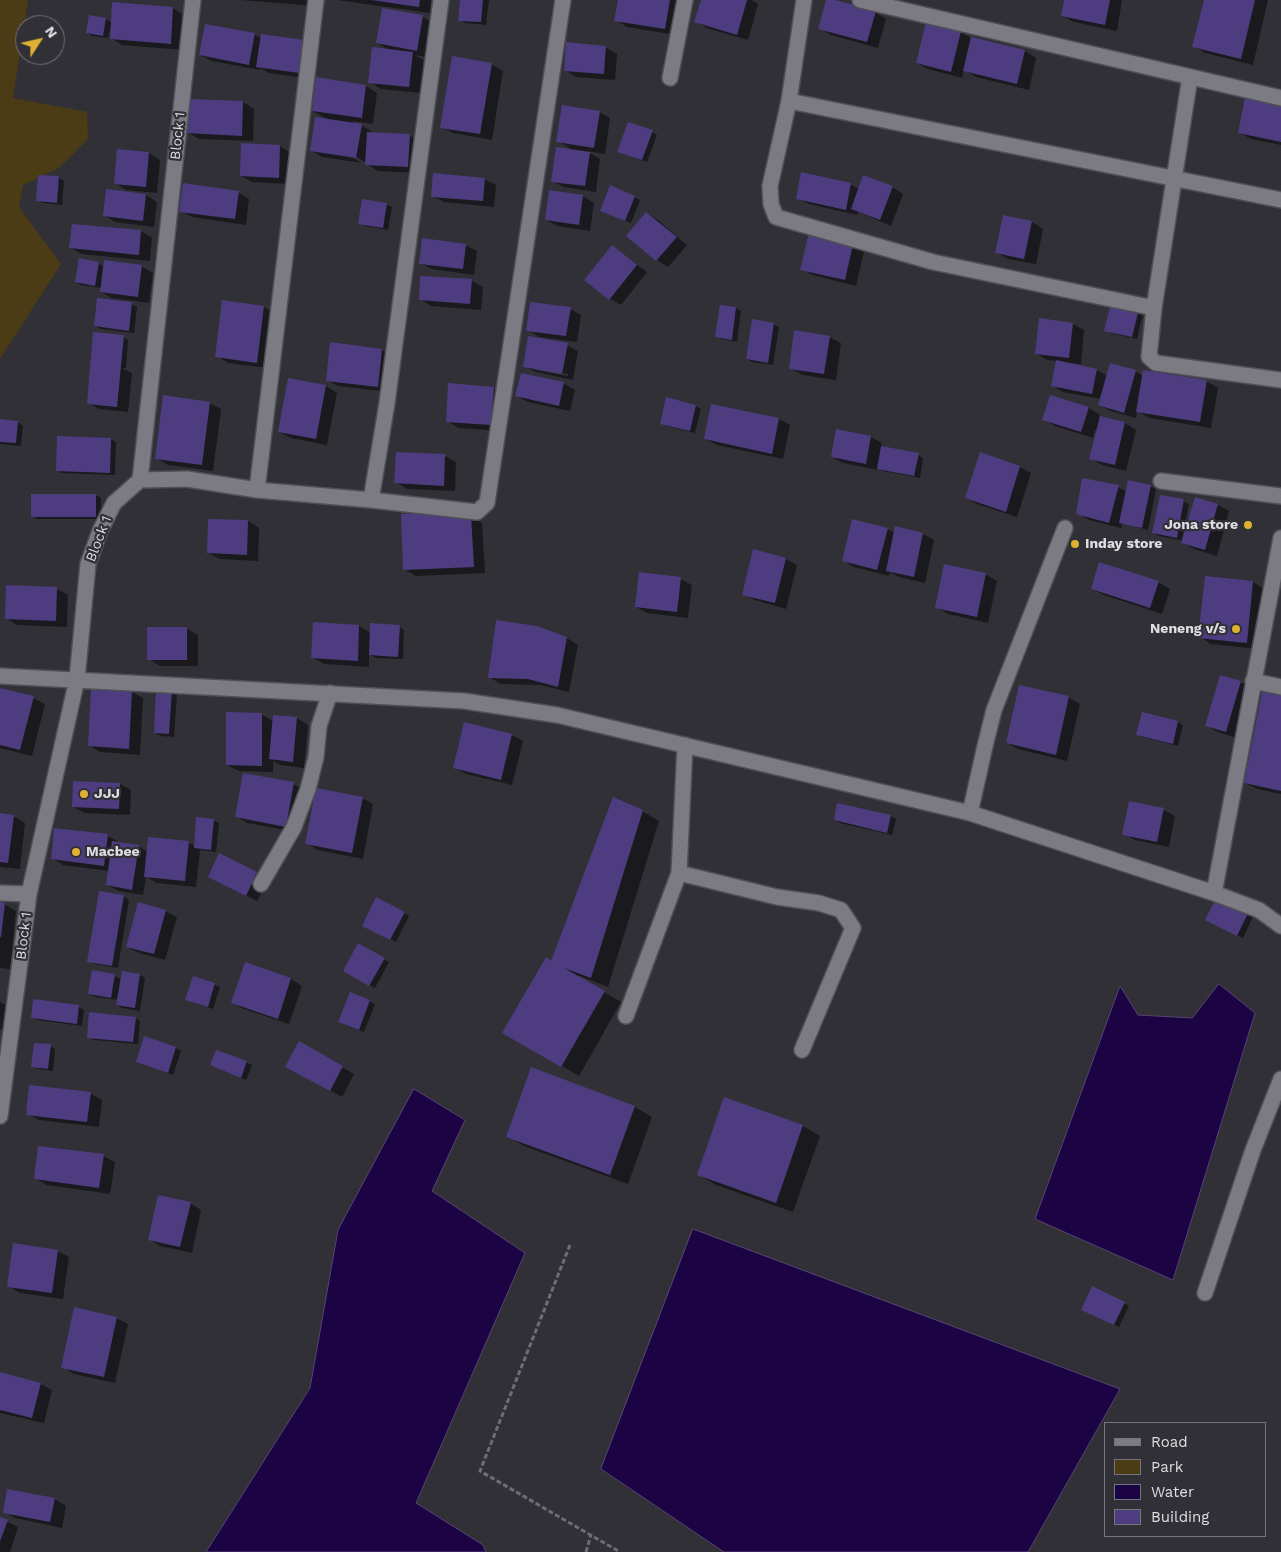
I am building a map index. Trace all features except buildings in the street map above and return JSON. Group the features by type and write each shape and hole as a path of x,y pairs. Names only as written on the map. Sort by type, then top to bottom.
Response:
{"street":[{"name":"Block 1","path":"0,1116 29,894 77,679 88,564 100,530 114,503 140,480 193,0"},
{"path":"257,490 316,0"},
{"path":"371,500 388,393 441,0"},
{"path":"140,480 187,479 257,490 477,512 487,503 563,0"},
{"path":"670,78 685,0"},
{"path":"804,0 789,101 770,186 770,204 776,217 933,262 1154,308"},
{"path":"860,0 1281,98"},
{"path":"1190,77 1154,308 1149,357 1156,363 1281,380"},
{"path":"789,101 1281,200"},
{"path":"1161,480 1281,496"},
{"path":"970,813 994,710 1065,528"},
{"path":"1214,893 1281,538"},
{"path":"0,676 330,692 464,701 557,715 970,813 1214,893 1259,910 1281,926"},
{"path":"1253,681 1281,688"},
{"path":"261,884 294,827 308,790 316,757 319,726 330,692"},
{"path":"626,1016 678,873 685,744"},
{"path":"678,873 776,897 819,903 841,910 853,928 802,1050"},
{"path":"0,893 29,894"},
{"path":"1205,1293 1253,1150 1281,1079"}],"path":[{"path":"570,1245 480,1471 620,1552"},
{"path":"586,1552 591,1536"}],"green space":[{"path":"0,0 28,0 26,15 15,15 15,65 18,65 13,98 87,112 88,139 59,168 23,185 19,207 61,264 0,359"}],"water":[{"path":"1219,984 1255,1013 1173,1280 1035,1219 1120,986 1138,1015 1192,1018"},
{"path":"414,1089 465,1120 432,1191 525,1253 416,1503 483,1545 486,1552 206,1552 310,1388 338,1230"},
{"path":"693,1229 1120,1389 1028,1552 724,1552 601,1469"}],"place":[{"name":"Jona store","path":"1248,525"},
{"name":"Inday store","path":"1075,544"},
{"name":"Neneng v/s","path":"1236,629"},
{"name":"JJJ","path":"84,794"},
{"name":"Macbee","path":"76,852"}]}
